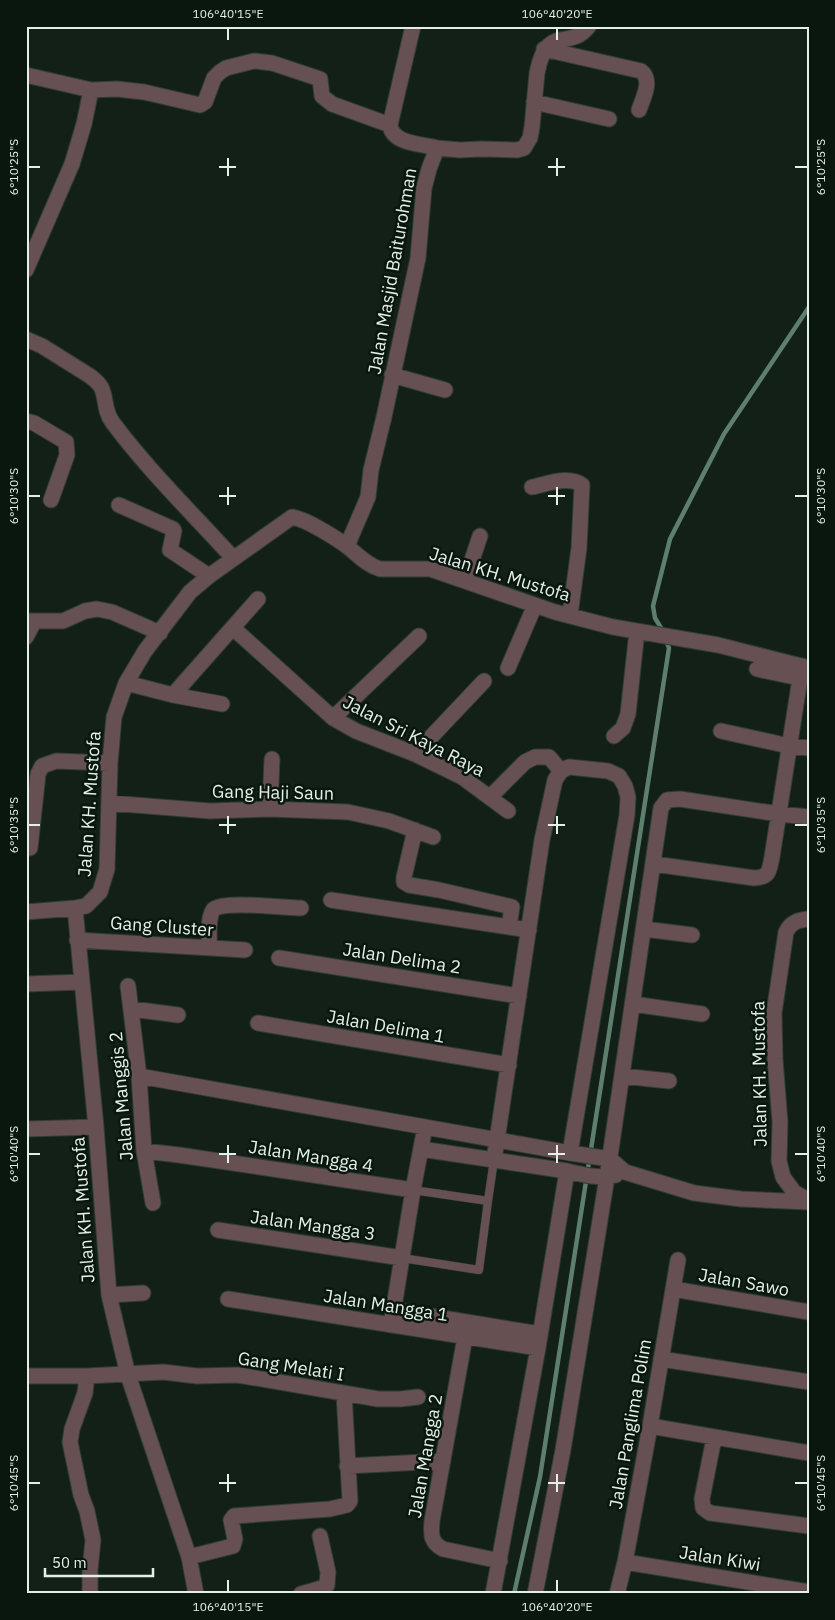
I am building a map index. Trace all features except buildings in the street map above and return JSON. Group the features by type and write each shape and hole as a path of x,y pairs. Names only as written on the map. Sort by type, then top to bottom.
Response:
{"street":[{"path":"413,26 390,132 402,140 437,148 460,150 517,150 524,148 530,138 536,73 544,49 550,43 557,40 576,36 588,26"},
{"path":"544,49 641,71 648,80 639,110"},
{"path":"26,75 91,90 117,89 144,92 200,105 205,102 214,78 226,68 254,61 272,63 320,79 322,96 332,104 390,125"},
{"path":"26,270 72,164 84,124 91,90"},
{"path":"534,102 609,119"},
{"name":"Jalan Masjid Baiturohman","path":"347,546 368,497 371,470 418,258 424,188 437,148"},
{"path":"26,339 42,346 97,382 102,390 105,409 111,421 128,443 233,558"},
{"path":"392,375 445,390"},
{"path":"26,421 34,423 66,442 67,455 51,500"},
{"path":"532,487 558,481 570,481 582,485 579,548 570,615"},
{"path":"119,505 173,528 170,550 209,576"},
{"name":"Jalan KH. Mustofa","path":"196,1594 189,1557 128,1375 109,1295 96,1127 75,908 86,906 94,900 104,883 107,869 110,763 114,717 126,683 145,650 190,592 233,558 292,517 305,521 347,546 362,559 380,569 430,569 535,605 613,627 718,645 803,671"},
{"path":"465,581 480,536"},
{"path":"173,695 258,599"},
{"path":"508,668 535,605"},
{"path":"26,637 30,621 63,621 85,611 97,609 112,612 160,633"},
{"name":"Jalan Sri Kaya Raya","path":"233,628 333,718 462,777 508,811"},
{"path":"614,736 623,728 628,714 637,631"},
{"path":"333,718 419,636"},
{"path":"654,864 754,878 762,877 769,870 803,671 757,669"},
{"path":"415,754 484,681"},
{"path":"126,683 173,695 222,704"},
{"path":"721,731 789,746 809,748"},
{"name":"Jalan Sri Kaya Raya","path":"490,797 525,762 535,757 549,757 561,771"},
{"path":"270,809 272,759"},
{"path":"30,848 38,774 42,766 56,761 110,763"},
{"path":"494,1160 544,832 554,780 561,771 569,768 608,771 618,776 625,786 628,797 627,815 576,1154"},
{"path":"535,1594 563,1450 606,1158 622,1076 633,1004 661,808 667,800 680,799 809,817"},
{"name":"Gang Haji Saun","path":"110,802 210,811 270,809 348,812 389,822 433,837"},
{"path":"415,830 404,882 409,885 512,907 509,927"},
{"path":"332,900 529,930"},
{"path":"209,948 210,920 214,909 218,905 301,908"},
{"path":"26,912 75,908"},
{"name":"Jalan KH. Mustofa","path":"809,919 797,920 792,923 786,932 774,1021 780,1122 778,1152 782,1177 794,1192 809,1202"},
{"path":"644,928 692,935"},
{"name":"Gang Cluster","path":"77,940 244,950"},
{"name":"Jalan Delima 2","path":"279,958 519,996"},
{"path":"26,984 82,982"},
{"name":"Jalan Manggis 2","path":"128,986 139,1076 144,1151 153,1203"},
{"path":"633,1004 702,1014"},
{"path":"132,1009 178,1015"},
{"name":"Jalan Delima 1","path":"258,1023 508,1065"},
{"path":"139,1076 425,1126 538,1148 606,1158 625,1172 694,1193 741,1199 809,1202"},
{"path":"622,1076 669,1081"},
{"path":"392,1318 412,1190 425,1126"},
{"path":"26,1129 96,1127"},
{"path":"532,1166 528,1160 529,1151 538,1148"},
{"path":"421,1149 604,1177 625,1172"},
{"name":"Jalan Mangga 4","path":"144,1151 412,1190"},
{"path":"493,1594 539,1341 573,1173"},
{"name":"Jalan Mangga 3","path":"218,1230 402,1258"},
{"name":"Jalan Panglima Polim","path":"617,1594 625,1562 650,1426 678,1260"},
{"name":"Jalan Sawo","path":"673,1289 809,1312"},
{"path":"109,1295 143,1293"},
{"name":"Jalan Mangga 1","path":"228,1299 392,1318 539,1341"},
{"name":"Jalan Mangga 1","path":"392,1318 465,1337 539,1341"},
{"name":"Jalan Mangga 2","path":"465,1337 432,1521 432,1540 443,1549 500,1561"},
{"path":"661,1359 809,1382"},
{"name":"Gang Melati I","path":"26,1376 128,1375 162,1372 197,1376 221,1374 244,1376 378,1399 418,1398"},
{"path":"87,1376 86,1393 72,1429 70,1442 93,1540 90,1594"},
{"path":"189,1557 233,1546 235,1539 232,1520 234,1516 347,1505 350,1501 344,1393"},
{"path":"650,1426 809,1453"},
{"path":"714,1438 702,1498 703,1508 710,1513 809,1526"},
{"path":"347,1466 443,1461"},
{"path":"301,1594 324,1591 329,1579 320,1536"},
{"name":"Jalan Kiwi","path":"625,1562 809,1592"}],"lane":[{"path":"402,1258 479,1270 494,1160"},
{"path":"412,1190 488,1201"}],"waterway":[{"path":"663,631 655,618 653,606 670,539 724,434 809,307"},
{"path":"514,1594 540,1477 669,648 665,638"}]}
